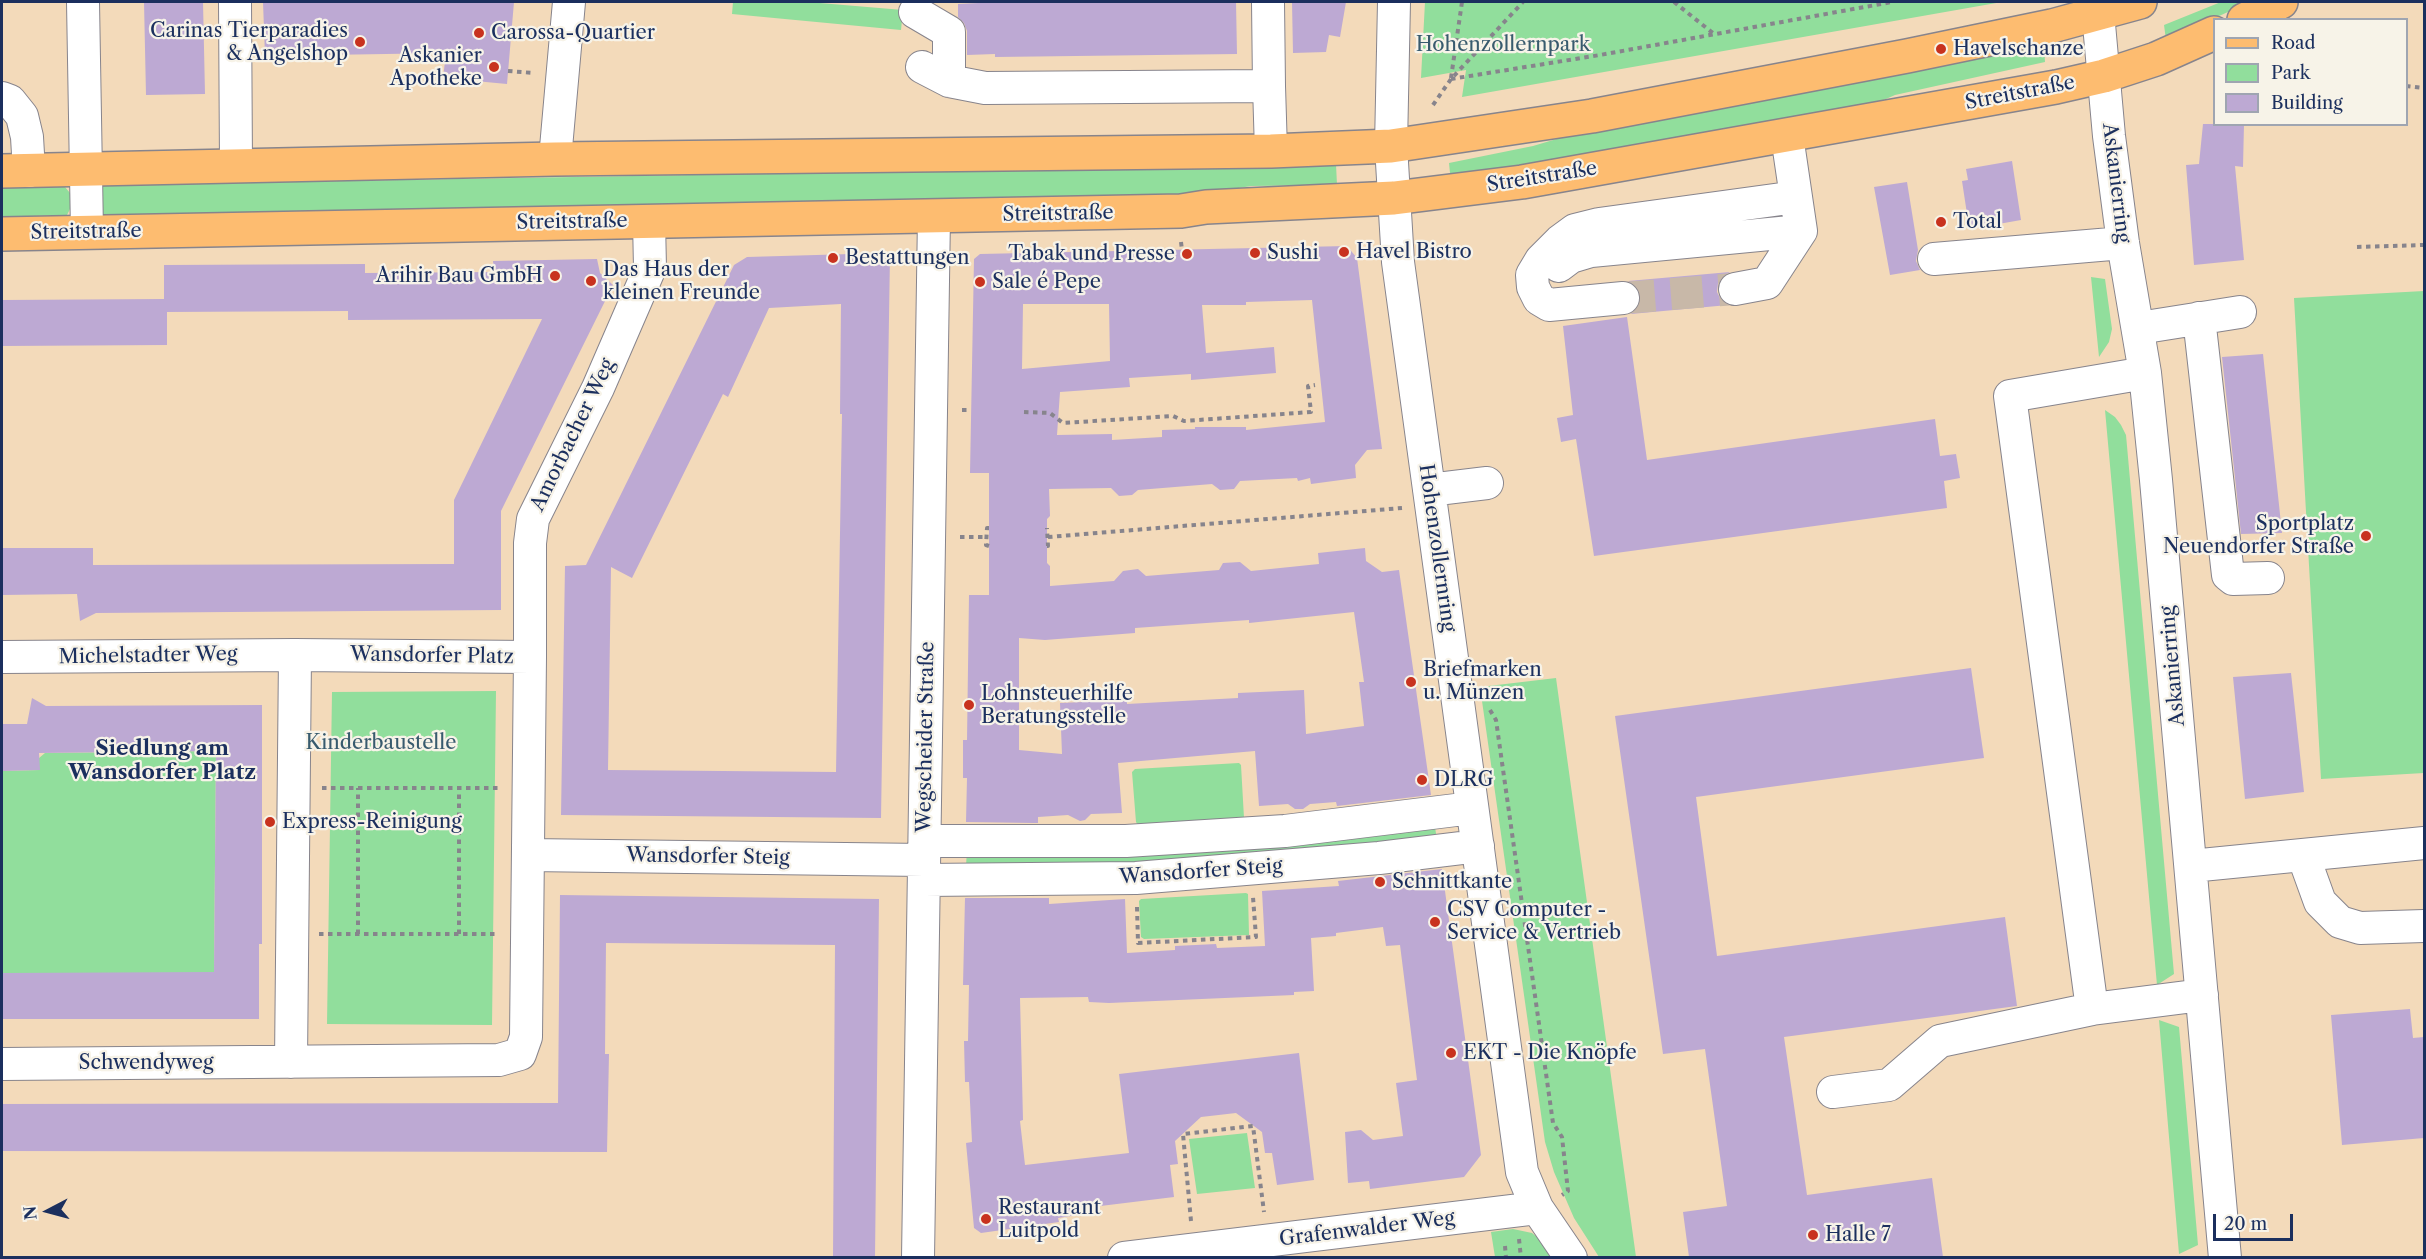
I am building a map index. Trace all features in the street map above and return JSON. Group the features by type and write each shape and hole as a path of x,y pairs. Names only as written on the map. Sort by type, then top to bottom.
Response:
{"main road":[{"path":"15,171 555,159 1271,151 1391,146 1592,116 1941,49 2052,26 2098,7 2140,2"},
{"path":"2248,18 2281,2"},
{"name":"Streitstraße","path":"2,234 1181,211 1206,207 1394,198 1522,182 2056,87 2104,76 2156,59 2213,33"}],"street":[{"path":"83,2 87,232"},
{"path":"235,2 236,165"},
{"path":"555,159 569,2"},
{"path":"1268,2 1271,151"},
{"name":"Hohenzollernring","path":"1394,2 1391,146 1398,262 1522,1172 1537,1208 1571,1257"},
{"path":"2098,7 2104,76"},
{"path":"915,12 949,32 949,81"},
{"path":"922,67 949,81 985,88 1269,86"},
{"name":"Askanierring","path":"2104,76 2109,136 2123,243 2145,373 2225,1257"},
{"path":"2,98 10,101 22,116 27,137 15,171"},
{"path":"1735,289 1767,283 1801,231 1787,136"},
{"path":"1623,298 1549,305 1539,299 1533,287 1532,275 1542,260 1575,230 1599,224 1796,197"},
{"name":"Wegscheider Straße","path":"918,1257 934,216"},
{"name":"Amorbacher Weg","path":"530,657 530,543 533,519 598,388 650,268 649,221"},
{"path":"1559,266 1571,258 1591,251 1801,231"},
{"path":"1934,260 2123,243"},
{"path":"2139,327 2240,312"},
{"path":"2199,318 2228,575 2233,579 2268,578"},
{"path":"2092,1009 2010,396 2145,373"},
{"path":"1429,490 1486,483"},
{"path":"291,1062 295,654"},
{"name":"Wansdorfer Platz","path":"291,1062 499,1060 520,1054 526,1037 530,657 295,654"},
{"name":"Michelstadter Weg","path":"2,657 295,654"},
{"name":"Wansdorfer Steig","path":"924,860 1149,839 1285,831 1472,808"},
{"path":"2191,866 2424,843"},
{"name":"Wansdorfer Steig","path":"528,855 924,860 1136,878 1379,858 1478,846"},
{"path":"2303,855 2320,902 2340,922 2360,928 2424,926"},
{"path":"1833,1092 1889,1086 1940,1041 2092,1009 2202,995"},
{"name":"Schwendyweg","path":"2,1064 291,1062"},
{"name":"Grafenwalder Weg","path":"1124,1257 1537,1208"},
{"path":"2219,1257 2225,1257"}],"path":[{"path":"1451,79 1462,2"},
{"path":"1433,105 1451,79 1522,2"},
{"path":"1674,2 1714,34"},
{"path":"1451,79 1892,2"},
{"path":"508,70 530,72"},
{"path":"2408,86 2424,88"},
{"path":"1181,242 1182,250"},
{"path":"2357,248 2424,244"},
{"path":"1024,412 1050,413 1063,423 1173,416 1184,421 1311,412 1308,386 1315,385"},
{"path":"962,410 971,410"},
{"name":"Hohenzollernring","path":"1048,537 1402,508"},
{"path":"989,528 987,528 986,545 989,546"},
{"path":"1047,528 1047,546"},
{"path":"960,537 987,537"},
{"path":"294,788 506,788"},
{"path":"358,788 358,934"},
{"path":"459,788 459,934"},
{"path":"1136,904 1138,943 1256,938 1253,888"},
{"path":"292,934 505,934"},
{"path":"1191,1221 1183,1134 1254,1126 1264,1212"},
{"path":"1505,1246 1506,1257"}],"green space":[{"path":"733,2 808,2 903,10 901,30 732,14"},
{"name":"Hohenzollernpark","path":"1425,2 2002,2 1462,97 1466,70 1421,78"},
{"path":"2221,2 2250,2 2166,40 2164,25"},
{"path":"2044,47 2045,62 1895,95 1870,106 1451,183 1449,163 1533,146 1597,127"},
{"path":"1336,164 1337,185 1251,186 1196,195 864,203 104,215 100,211 102,186 106,185"},
{"path":"65,187 70,193 70,209 67,215 2,217 2,188"},
{"path":"2091,277 2105,279 2112,329 2109,342 2099,357"},
{"name":"Sportplatz Neuendorfer Straße","path":"2424,291 2424,773 2321,779 2294,298"},
{"path":"2105,410 2121,425 2126,435 2127,446 2174,974 2157,985"},
{"path":"1556,678 1636,1257 1599,1257 1574,1218 1554,1172 1545,1142 1480,687"},
{"name":"Kinderbaustelle","path":"496,691 492,1025 327,1024 332,692"},
{"path":"216,751 214,973 2,973 2,771 39,770 39,758 45,753"},
{"path":"1239,763 1241,765 1244,818 1138,825 1136,822 1132,772 1135,769"},
{"path":"1435,827 1437,840 1308,859 966,866 967,850"},
{"path":"1248,894 1249,935 1144,939 1141,937 1139,901 1141,899"},
{"path":"2159,1020 2179,1027 2198,1245 2179,1254"},
{"path":"1247,1133 1255,1188 1197,1194 1189,1139"},
{"path":"1513,1229 1532,1233 1549,1247 1556,1257 1495,1257 1491,1232"}],"building":[{"path":"144,2 203,2 205,94 146,95"},
{"path":"263,2 514,2 507,84 443,78 446,53 265,56"},
{"path":"1236,2 1237,54 995,57 995,54 967,55 967,31 964,23 958,17 958,4"},
{"path":"1292,2 1346,2 1340,37 1329,35 1326,52 1293,53"},
{"path":"2203,124 2244,126 2243,167 2235,166 2244,260 2194,265 2186,165 2199,164"},
{"path":"2012,161 2021,220 1976,228 1976,226 1969,227 1962,181 1968,180 1966,169"},
{"path":"1907,182 1918,250 1916,261 1920,270 1890,275 1874,187"},
{"path":"1347,246 1357,258 1382,449 1367,450 1355,465 1356,478 1311,484 1310,478 1298,481 1297,478 1240,481 1234,489 1220,490 1212,484 1138,490 1132,495 1119,496 1111,488 1049,489 1047,563 1050,566 1050,586 1114,581 1123,571 1138,569 1146,576 1219,570 1223,563 1240,562 1251,571 1319,564 1318,553 1365,548 1366,561 1382,572 1399,570 1431,795 1337,806 1336,802 1310,804 1303,809 1295,809 1288,804 1259,806 1255,751 1118,763 1122,813 1091,814 1085,820 1080,821 1068,815 1038,817 1038,823 966,822 967,778 963,778 963,740 967,740 969,595 989,595 989,473 970,473 974,259 980,254","holes":["1312,300 1325,422 1246,430 1246,427 1195,427 1195,429 1162,430 1162,437 1112,440 1112,434 1057,435 1060,392 1130,387 1129,378 1191,374 1191,380 1276,373 1274,347 1206,353 1202,305 1246,305 1246,302","1023,304 1109,304 1110,361 1022,369","1354,612 1364,682 1359,682 1364,726 1306,734 1304,690 1238,693 1238,698 1127,704 1127,700 1060,703 1062,754 1019,750 1019,638 1045,640 1135,633 1135,628 1249,620 1249,623"]},
{"path":"890,255 881,818 561,815 565,566 586,565 734,265 747,257","holes":["841,304 840,414 842,414 836,772 608,770 611,567 632,578 723,394 728,397 769,308"]},
{"path":"597,259 600,273 613,285 501,511 501,610 96,613 80,621 77,594 2,595 2,548 93,548 93,565 454,564 454,500 542,319 348,320 348,311 167,312 167,345 2,346 2,300 164,299 164,265 365,264 365,273 494,272 493,261"},
{"path":"1730,272 1718,283 1717,292 1721,300 1728,305 1631,314 1639,306 1641,296 1637,287 1628,281"},
{"path":"1627,317 1647,460 1935,419 1940,456 1956,454 1960,478 1944,481 1947,508 1594,556 1576,439 1561,442 1557,418 1573,415 1563,326"},
{"path":"2263,354 2282,533 2241,534 2222,357"},
{"path":"1971,668 1984,758 1696,797 1717,956 2005,917 2017,1006 1784,1037 1807,1195 1932,1178 1943,1257 1689,1257 1683,1212 1727,1206 1705,1049 1663,1054 1615,716"},
{"path":"2291,673 2304,792 2245,799 2233,677"},
{"path":"32,698 46,706 262,705 262,944 259,944 259,1019 2,1019 2,973 214,972 216,751 39,753 40,770 2,771 2,724 27,724"},
{"path":"1442,869 1481,1155 1464,1177 1370,1189 1369,1181 1348,1183 1345,1132 1361,1130 1373,1140 1403,1136 1396,1083 1417,1080 1400,945 1386,946 1383,927 1311,938 1314,991 1294,992 1294,995 1109,1003 1089,1002 1088,997 1020,998 1023,1120 1020,1121 1025,1165 1129,1153 1119,1074 1299,1053 1314,1180 1277,1185 1272,1153 1265,1153 1262,1132 1236,1113 1201,1117 1175,1141 1178,1164 1170,1165 1174,1197 1076,1209 1077,1215 1058,1218 1059,1222 981,1233 974,1228 966,1143 972,1142 969,1082 965,1082 964,1041 968,1041 969,985 963,985 965,898 1049,898 1049,904 1125,899 1127,953 1175,950 1175,946 1216,944 1217,948 1265,946 1262,891 1339,886 1338,881"},
{"path":"560,895 879,899 875,1257 833,1257 835,945 606,943 605,1054 609,1054 607,1152 2,1151 2,1104 558,1103"},
{"path":"2410,1009 2413,1038 2424,1037 2424,1138 2342,1145 2331,1015"}],"tunnel":[{"path":"1623,298 1735,289"}],"place":[{"name":"Carossa-Quartier","path":"479,33"},
{"name":"Carinas Tierparadies & Angelshop","path":"360,42"},
{"name":"Havelschanze","path":"1941,49"},
{"name":"Askanier Apotheke","path":"494,67"},
{"name":"Total","path":"1941,222"},
{"name":"Havel Bistro","path":"1344,252"},
{"name":"Sushi","path":"1255,253"},
{"name":"Tabak und Presse","path":"1187,254"},
{"name":"Bestattungen","path":"833,258"},
{"name":"Arihir Bau GmbH","path":"555,276"},
{"name":"Das Haus der kleinen Freunde","path":"591,281"},
{"name":"Sale é Pepe","path":"980,282"},
{"name":"Sportplatz Neuendorfer Straße","path":"2366,536"},
{"name":"Briefmarken u. Münzen","path":"1411,682"},
{"name":"Lohnsteuerhilfe Beratungsstelle","path":"969,705"},
{"name":"DLRG","path":"1422,780"},
{"name":"Express-Reinigung","path":"270,822"},
{"name":"Schnittkante","path":"1380,882"},
{"name":"CSV Computer - Service & Vertrieb","path":"1435,922"},
{"name":"EKT - Die Knöpfe","path":"1451,1053"},
{"name":"Restaurant Luitpold","path":"986,1219"},
{"name":"Halle 7","path":"1813,1235"}],"district":[{"name":"Siedlung am Wansdorfer Platz","path":"162,761"}]}
